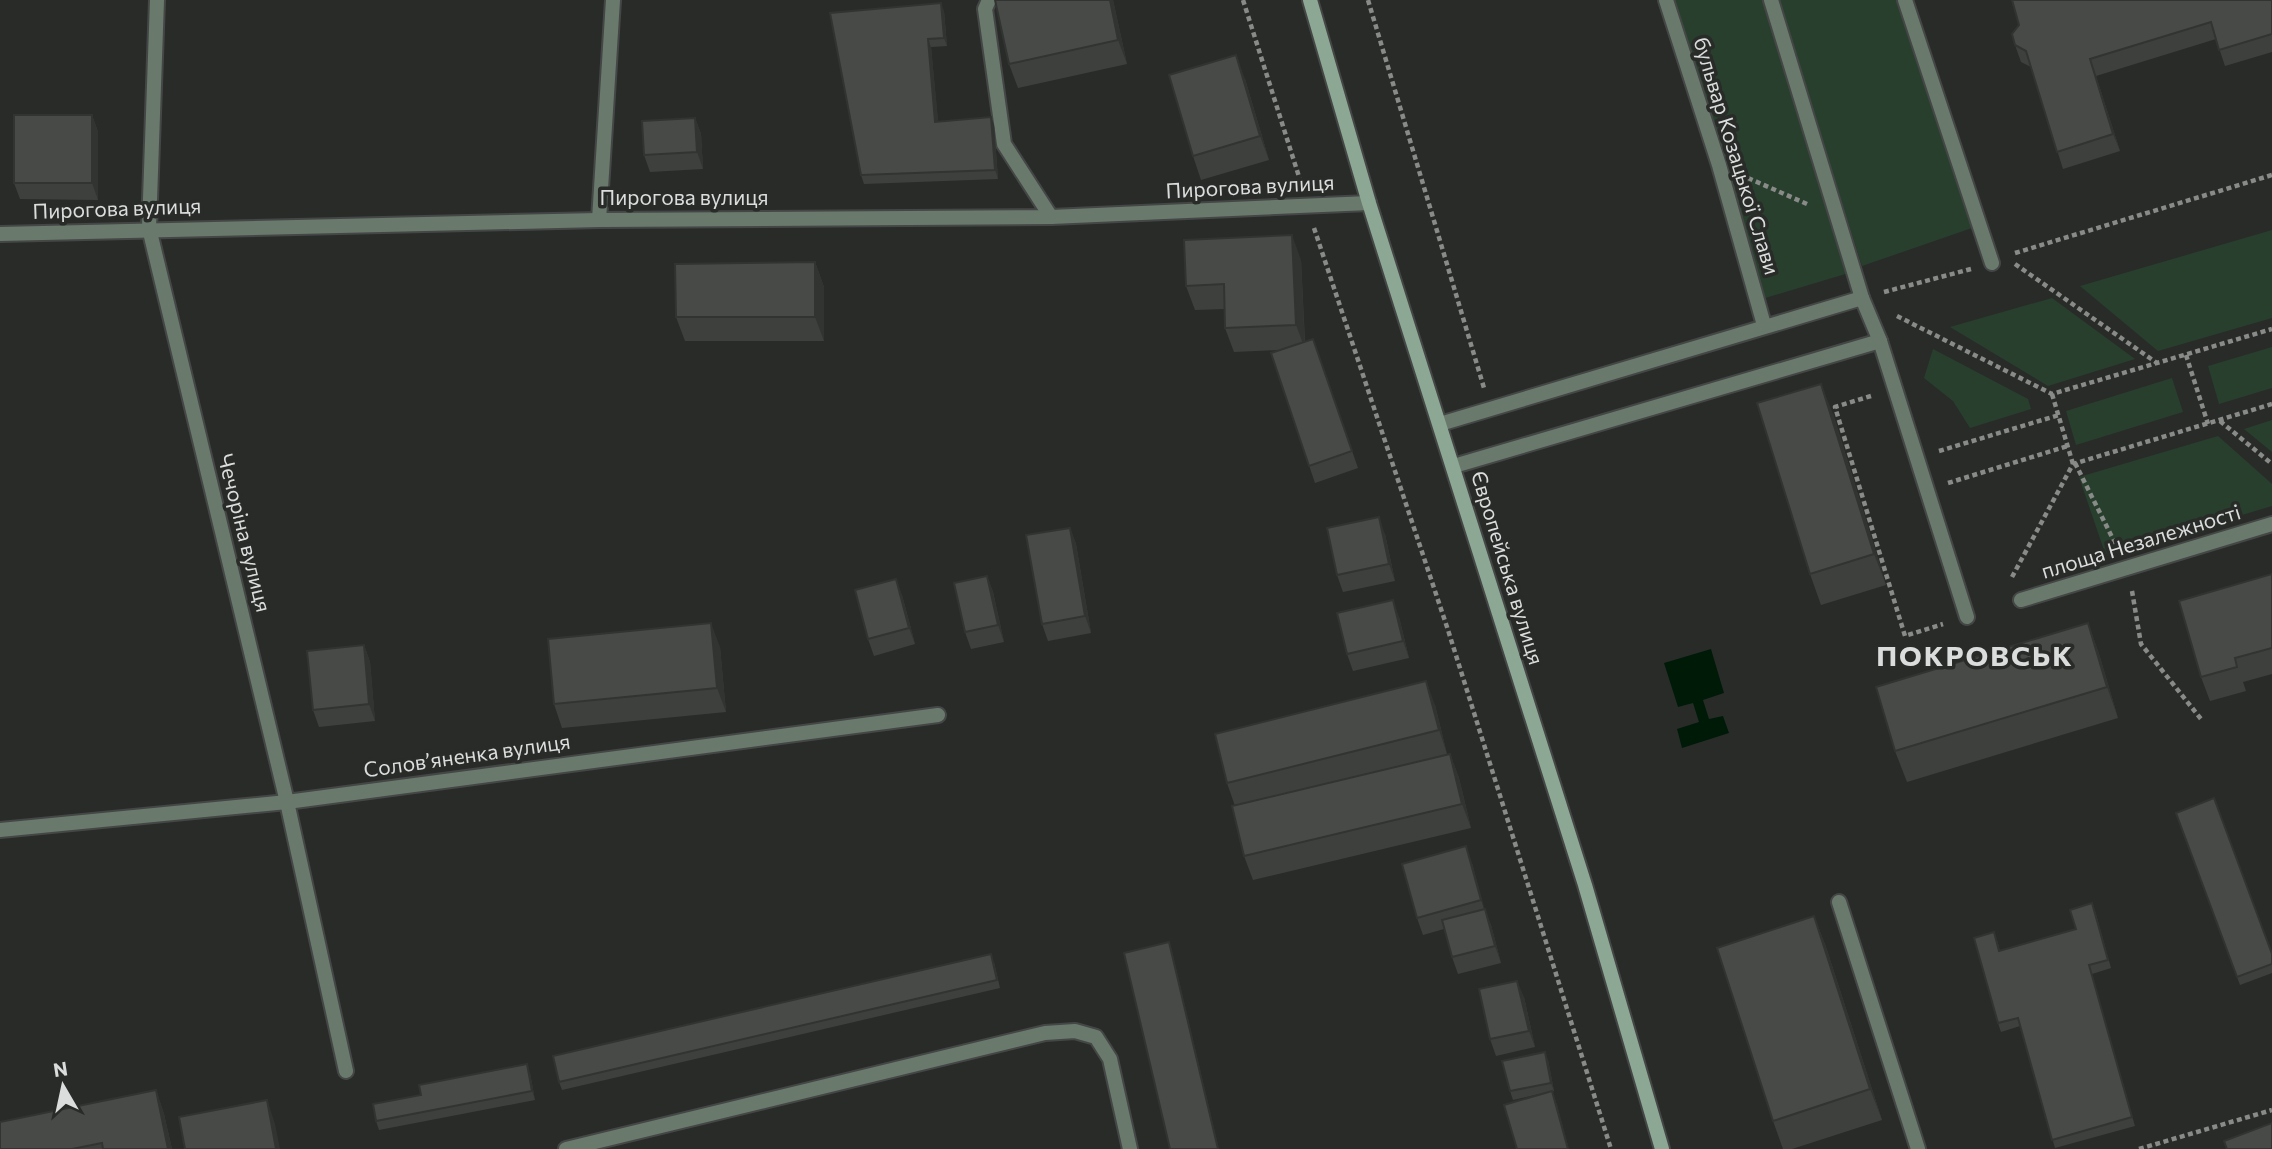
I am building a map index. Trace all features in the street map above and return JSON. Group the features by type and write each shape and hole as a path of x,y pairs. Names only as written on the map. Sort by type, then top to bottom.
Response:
{"street":[{"name":"Чечоріна вулиця","path":"157,0 149,228 287,802 345,1071"},
{"path":"598,220 614,0"},
{"path":"989,0 985,9 1004,144 1051,217"},
{"name":"Європейська вулиця","path":"1310,0 1369,202 1585,885 1662,1149"},
{"name":"бульвар Козацької Слави","path":"1666,0 1719,165 1764,325"},
{"path":"1772,0 1862,298 1880,341 1967,617"},
{"path":"1905,0 1992,263"},
{"name":"Пирогова вулиця","path":"0,234 149,228 598,220 1051,217 1369,202"},
{"path":"1440,424 1764,325 1862,298"},
{"path":"1454,466 1880,341"},
{"name":"площа Незалежності","path":"2021,600 2272,524"},
{"name":"Солов’яненка вулиця","path":"0,830 287,802 938,715"},
{"path":"1839,902 1918,1149"},
{"path":"566,1149 1045,1033 1075,1031 1096,1037 1110,1059 1130,1149"}],"path":[{"path":"1242,0 1308,205 1323,263 1448,630 1611,1149"},
{"path":"1368,0 1490,408"},
{"path":"1719,165 1837,217"},
{"path":"2158,363 2005,256 2272,175"},
{"path":"1862,298 1992,263"},
{"path":"1862,298 2052,394 2272,330"},
{"path":"2186,355 2208,424"},
{"path":"1895,389 1835,407 1905,636 1967,617"},
{"path":"2008,584 2073,464 2052,394"},
{"path":"2073,464 2272,404"},
{"path":"1917,457 2059,415"},
{"path":"2220,420 2272,464"},
{"path":"1928,489 2068,446"},
{"path":"2139,1149 2272,1110"}],"shaded area":[{"path":"1667,0 1771,0 1852,272 1762,299"},
{"path":"1778,0 1899,0 1972,228 1862,266"},
{"path":"2272,230 2272,318 2158,351 2080,286"},
{"path":"2052,298 2135,359 2048,386 1950,327"},
{"path":"2272,347 2272,388 2219,404 2208,366"},
{"path":"1933,349 2028,399 2031,409 1970,428 1953,401 1924,378"},
{"path":"2172,378 2183,412 2076,445 2066,411"},
{"path":"2272,420 2272,452 2244,429"},
{"path":"2218,436 2272,484 2272,506 2106,556 2079,477"},
{"path":"1711,649 1724,693 1703,700 1709,719 1723,716 1729,733 1682,748 1677,729 1699,722 1693,703 1678,707 1664,663"}],"building":[{"path":"995,0 1110,0 1118,40 1009,64"},
{"path":"2012,0 2272,0 2272,34 2219,50 2211,22 2090,59 2113,134 2057,152 2026,51 2015,45 2012,34 2019,25"},
{"path":"941,3 944,38 928,39 935,122 991,117 995,170 861,175 830,13"},
{"path":"1236,55 1260,136 1193,156 1169,75"},
{"path":"14,115 92,115 92,183 14,183"},
{"path":"695,118 697,152 644,155 642,121"},
{"path":"1292,235 1296,325 1225,328 1224,284 1186,286 1184,240"},
{"path":"815,262 815,317 676,317 675,264"},
{"path":"1313,339 1352,451 1309,466 1271,353"},
{"path":"1821,384 1874,554 1810,574 1757,403"},
{"path":"1379,517 1389,564 1337,575 1327,528"},
{"path":"1070,528 1085,616 1042,624 1026,535"},
{"path":"2272,574 2272,648 2235,658 2237,667 2201,677 2179,601"},
{"path":"987,576 998,625 965,632 954,583"},
{"path":"896,579 909,628 868,639 855,590"},
{"path":"1393,600 1403,641 1347,654 1337,613"},
{"path":"711,623 717,688 554,704 548,639"},
{"path":"2088,623 2107,687 1895,751 1876,687"},
{"path":"364,645 369,704 313,710 307,651"},
{"path":"1426,681 1439,730 1227,783 1215,734"},
{"path":"1450,754 1462,804 1244,856 1232,806"},
{"path":"2214,798 2272,954 2272,964 2237,977 2176,813"},
{"path":"1466,846 1481,900 1417,918 1402,864"},
{"path":"2092,903 2108,960 2089,965 2132,1117 2052,1140 2018,1018 1998,1023 1974,938 1994,932 1999,951 2076,929 2070,910"},
{"path":"1485,909 1495,946 1452,957 1442,920"},
{"path":"1814,916 1870,1089 1773,1121 1717,948"},
{"path":"1169,942 1218,1149 1170,1149 1124,953"},
{"path":"991,954 997,980 559,1082 553,1056"},
{"path":"1517,981 1529,1031 1490,1039 1479,989"},
{"path":"1545,1052 1551,1083 1510,1091 1502,1061"},
{"path":"527,1064 532,1091 376,1121 373,1104 421,1095 419,1085"},
{"path":"156,1090 168,1149 103,1149 102,1143 72,1149 0,1149 0,1122"},
{"path":"1552,1091 1568,1149 1517,1149 1504,1105"},
{"path":"267,1100 276,1149 185,1149 179,1117"},
{"path":"2272,1123 2272,1149 2227,1149 2224,1141"}],"district":[{"name":"ПОКРОВСЬК","path":"1975,656"}]}
